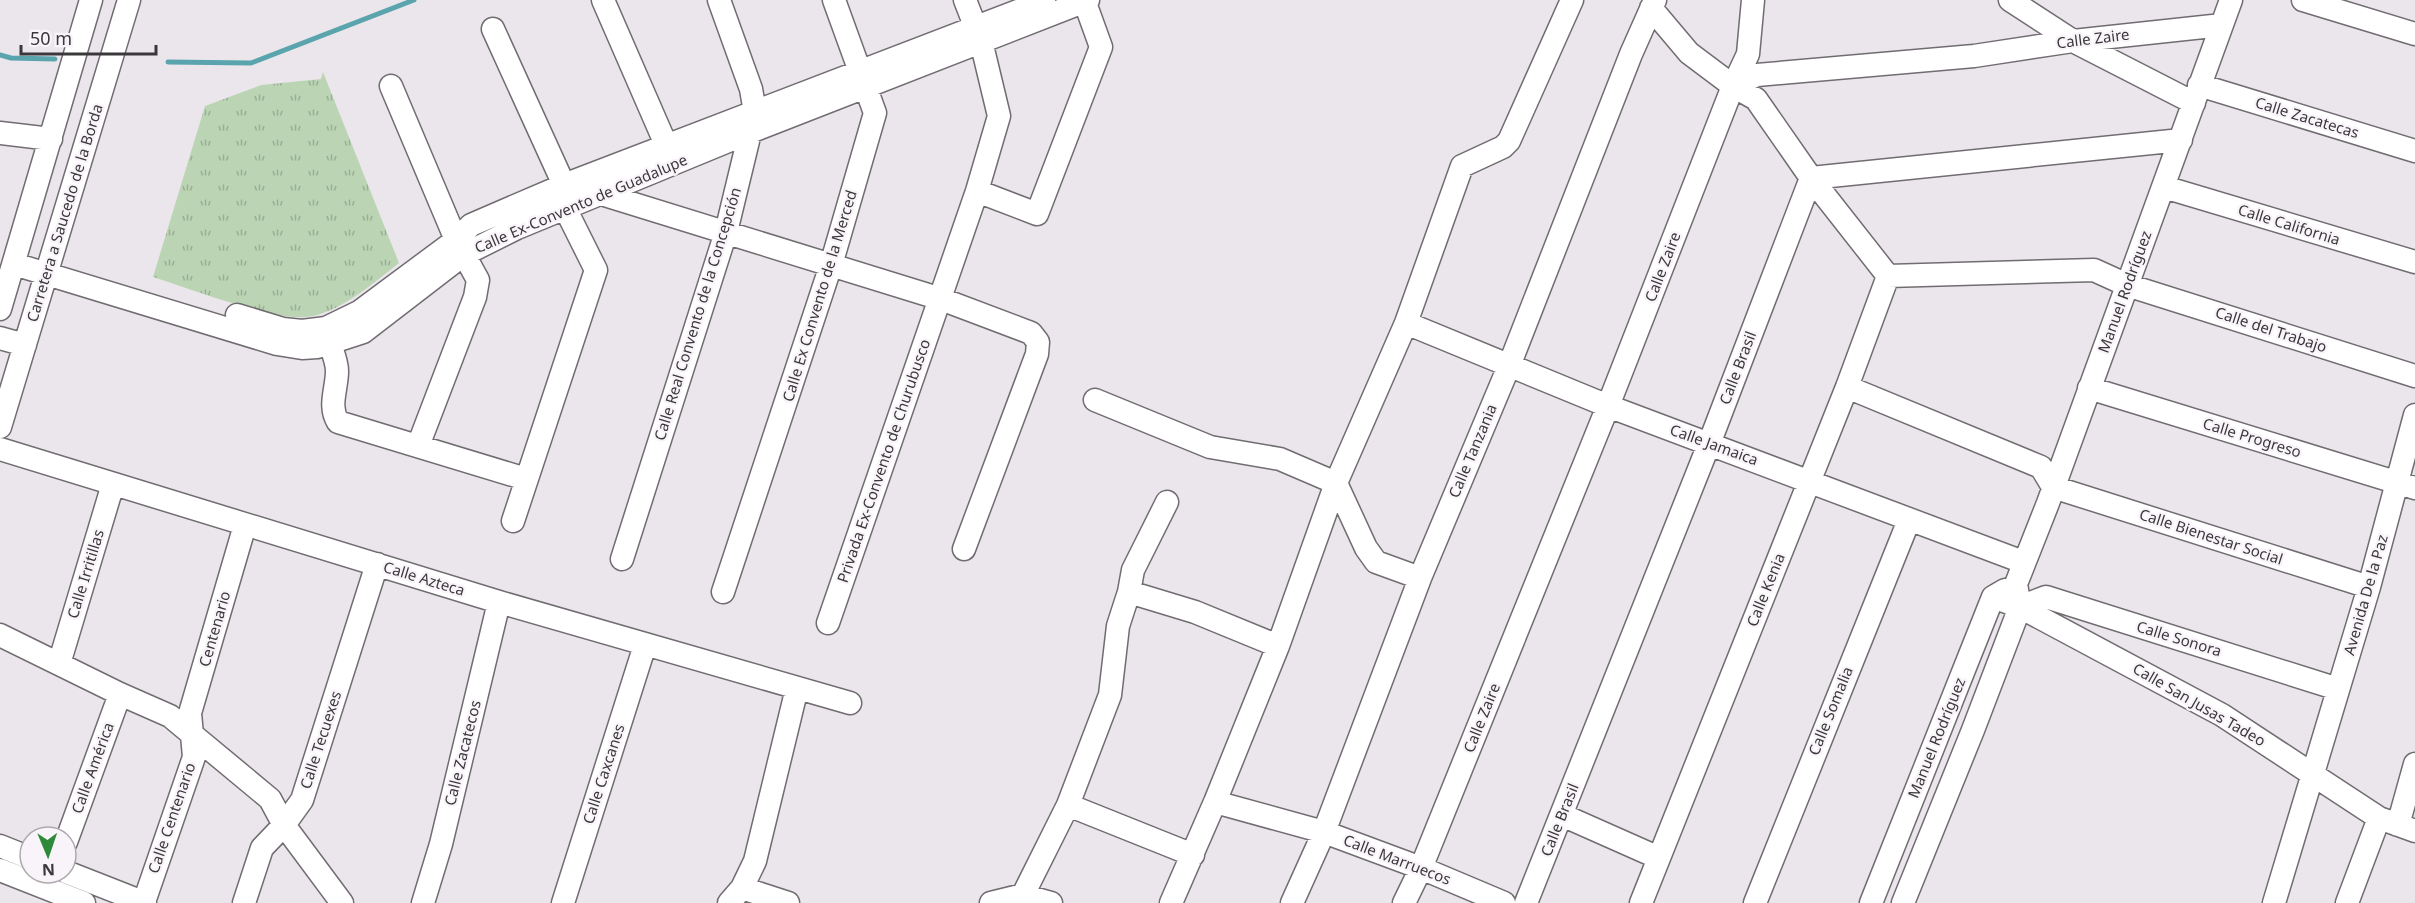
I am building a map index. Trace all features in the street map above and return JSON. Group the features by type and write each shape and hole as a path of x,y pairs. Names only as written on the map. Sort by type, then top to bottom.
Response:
{"street":[{"path":"32,321 0,310 91,0"},
{"name":"Carretera a Saucedo de la Borda","path":"0,427 129,0"},
{"path":"603,0 667,147 662,169"},
{"name":"Calle Real Convento de la Concepción","path":"622,559 726,232 753,122 751,88 719,0"},
{"name":"Calle Ex Convento de la Merced","path":"723,592 831,265 875,113 834,0"},
{"name":"Privada Ex-Convento de Churubusco","path":"828,623 917,362 941,299 999,116 978,33 965,0"},
{"name":"Calle Ex-Convento de Guadalupe","path":"460,248 471,225 667,147 753,122 863,79 978,33 1045,0"},
{"path":"977,191 1037,214 1101,47 1086,0"},
{"name":"Calle Ex-Convento de Guadalupe","path":"978,33 1086,0"},
{"path":"1171,903 1278,646 1336,483 1406,324 1462,166 1503,147 1509,141 1572,0"},
{"path":"1733,86 1748,54 1753,0"},
{"name":"Calle Zacatecas","path":"2010,0 2073,41 2196,94 2415,151"},
{"name":"Manuel Rodríguez","path":"2020,573 2231,0"},
{"path":"2303,0 2415,34"},
{"path":"1653,4 1689,53 1733,86 1756,99 1811,178 1888,276"},
{"name":"Calle Tanzania","path":"1292,903 1324,832 1420,578 1509,366 1630,54 1653,4"},
{"name":"Calle Zaire","path":"1404,903 1421,868 1608,406 1733,86 1756,75 1974,56 2073,41 2222,25"},
{"path":"493,29 571,184 565,208 596,270 513,521"},
{"path":"391,86 460,248 478,280 475,297 418,446"},
{"name":"Calle Ex-Convento de Guadalupe","path":"16,256 49,265 277,344 302,348 327,337 359,312 460,248 601,195 662,169 753,122"},
{"path":"0,133 51,139"},
{"path":"1811,178 2181,140"},
{"name":"Calle Brasil","path":"1526,903 1709,444 1811,178"},
{"path":"571,184 941,299 1031,333 1038,342 1037,354 964,549"},
{"name":"Calle California","path":"2164,187 2415,262"},
{"name":"Calle del Trabajo","path":"1888,276 2094,270 2127,285 2415,376"},
{"name":"Calle Kenia","path":"1641,903 1847,387 1888,276"},
{"name":"Calle Jamaica","path":"1406,324 1608,406 1909,520 2020,573"},
{"path":"327,337 337,369 332,412 338,422 526,479"},
{"path":"0,338 25,345"},
{"path":"1847,387 2041,467 2053,487"},
{"name":"Calle Progreso","path":"2089,388 2406,485"},
{"path":"1095,400 1210,447 1280,459 1336,483 1366,548 1376,562 1420,578"},
{"name":"Avenida De la Paz","path":"2274,903 2369,587 2406,485 2415,415"},
{"name":"Calle Azteca","path":"0,449 499,602 850,703"},
{"name":"Calle Irritillas","path":"59,664 113,484"},
{"name":"Calle Bienestar Social","path":"2053,487 2369,587"},
{"path":"1021,899 1068,805 1110,695 1118,626 1129,592 1133,570 1167,502"},
{"name":"Calle Somalia","path":"1755,903 1909,520"},
{"name":"Centenario","path":"191,733 190,712 245,525"},
{"name":"Calle Tecuexes","path":"243,903 262,848 284,825 302,800 377,564"},
{"path":"1993,597 2020,573"},
{"path":"2020,573 2020,607"},
{"path":"1129,592 1195,612 1278,646"},
{"name":"Manuel Rodríguez","path":"1871,903 1993,597"},
{"name":"Calle San Jusas Tadeo","path":"1993,597 2020,607 2223,715 2397,825"},
{"name":"Calle Sonora","path":"2020,607 2046,597 2338,689"},
{"name":"Calle Zacatecos","path":"423,903 441,844 499,602"},
{"name":"Manuel Rodríguez","path":"1903,903 2020,607"},
{"path":"0,635 170,716 270,800 284,825 342,903"},
{"name":"Calle Caxcanes","path":"563,903 645,645"},
{"path":"788,903 735,896 755,861 797,688"},
{"name":"Calle América","path":"72,825 120,694"},
{"name":"Calle Centenario","path":"145,903 194,757 191,733"},
{"path":"2347,903 2397,825 2415,764"},
{"name":"Calle Marruecos","path":"1215,802 1324,832 1421,868 1504,903"},
{"path":"1068,805 1192,855"},
{"path":"1562,815 1659,858"},
{"path":"0,846 18,853"},
{"path":"0,870 84,903"},
{"path":"78,877 145,903"},
{"path":"991,903 1021,899 1052,903"}],"green space":[{"path":"323,72 399,263 359,294 336,307 313,316 298,317 279,315 234,304 153,277 205,106 261,85 321,79"}],"waterway":[{"path":"168,62 251,63 414,0"},
{"path":"0,55 11,58 55,59"}]}
